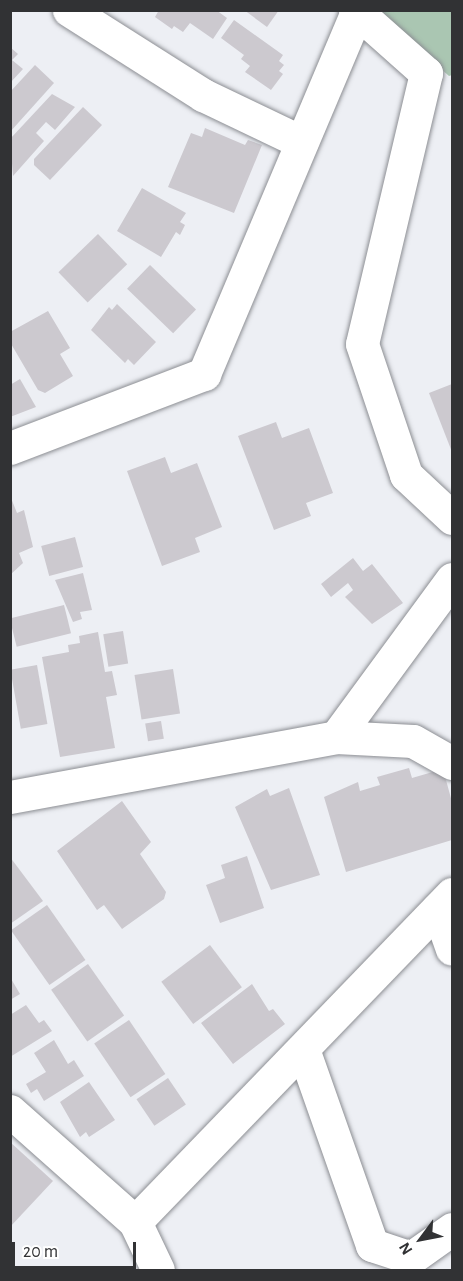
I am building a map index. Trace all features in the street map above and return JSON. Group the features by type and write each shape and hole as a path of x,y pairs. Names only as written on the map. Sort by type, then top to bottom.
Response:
{"street":[{"path":"69,10 203,95 301,142"},
{"path":"10,448 204,374 356,11 426,73 362,344 406,475 453,518"},
{"path":"336,737 453,579"},
{"path":"10,797 336,737 413,741 453,763"},
{"path":"445,902 453,949"},
{"path":"135,1222 445,902"},
{"path":"303,1049 372,1245 411,1258 453,1228"},
{"path":"10,1111 135,1222 158,1270"}],"green space":[{"path":"375,11 452,11 452,75 449,76"}],"building":[{"path":"159,10 216,10 227,18 213,39 190,23 183,32 174,26 172,29 155,17"},
{"path":"244,10 279,10 267,27"},
{"path":"234,20 283,55 279,61 284,65 279,71 283,74 271,90 245,72 250,66 241,59 244,55 221,38"},
{"path":"10,47 18,54 12,60 23,69 10,83"},
{"path":"35,65 54,83 10,132 10,92"},
{"path":"52,94 75,107 55,130 46,122 36,133 44,141 13,176 10,139"},
{"path":"83,107 102,125 50,180 34,165 34,159"},
{"path":"205,128 245,145 248,140 262,145 234,213 168,187 191,133 202,137"},
{"path":"142,188 186,213 180,222 185,225 180,235 176,232 161,257 117,231"},
{"path":"98,234 127,264 88,302 58,272"},
{"path":"150,265 196,309 173,333 127,289"},
{"path":"117,304 156,342 134,365 128,359 125,363 91,330 109,307 112,310"},
{"path":"48,311 70,348 60,354 73,376 45,393 38,390 10,342 10,332"},
{"path":"20,379 36,407 10,417 10,385"},
{"path":"452,384 452,452 429,393"},
{"path":"276,422 282,438 309,428 333,493 306,503 311,516 274,530 238,436"},
{"path":"165,457 171,473 197,463 222,527 195,538 200,552 162,566 127,471"},
{"path":"11,498 17,513 24,510 33,547 19,553 23,563 10,575"},
{"path":"75,537 83,567 49,576 41,546"},
{"path":"353,558 363,571 372,564 403,603 372,624 345,597 353,590 348,583 331,597 321,584"},
{"path":"83,573 92,610 80,612 82,619 73,622 55,580"},
{"path":"64,605 71,633 17,647 10,618"},
{"path":"123,631 128,664 108,667 103,634"},
{"path":"98,632 105,672 112,671 117,695 106,697 115,748 60,757 42,657 69,652 68,645 80,643 79,636"},
{"path":"37,665 47,724 21,729 10,670"},
{"path":"173,669 180,713 142,720 134,675"},
{"path":"161,721 164,739 148,741 145,724"},
{"path":"409,768 412,778 443,769 452,802 452,840 346,872 324,797 358,782 360,791 380,785 377,777"},
{"path":"289,788 320,875 271,890 235,807 267,789 270,796"},
{"path":"122,801 151,842 140,854 166,892 164,899 122,929 104,905 97,910 57,851"},
{"path":"247,856 264,908 220,923 206,885 225,878 221,865"},
{"path":"10,857 43,901 10,924"},
{"path":"47,905 85,960 49,985 11,930"},
{"path":"210,945 242,987 193,1024 161,982"},
{"path":"88,964 124,1016 87,1041 51,990"},
{"path":"10,977 20,994 10,1000"},
{"path":"252,984 269,1011 273,1009 285,1024 233,1064 201,1023"},
{"path":"26,1005 39,1023 44,1020 52,1031 10,1057 10,1015"},
{"path":"129,1020 165,1074 131,1097 94,1043"},
{"path":"54,1040 68,1064 74,1060 84,1076 44,1101 37,1089 31,1093 26,1084 46,1072 34,1053"},
{"path":"168,1078 186,1105 154,1126 136,1099"},
{"path":"89,1082 115,1120 89,1137 86,1132 80,1137 60,1102"},
{"path":"10,1142 53,1181 10,1227"}]}
